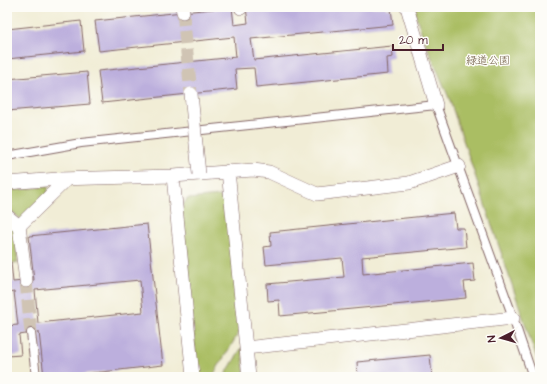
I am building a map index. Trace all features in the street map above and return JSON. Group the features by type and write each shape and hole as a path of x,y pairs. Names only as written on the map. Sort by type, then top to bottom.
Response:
{"street":[{"path":"407,7 436,105"},
{"path":"191,94 199,174"},
{"path":"7,182 173,176 253,170 269,172 317,194 410,183 459,166"},
{"path":"228,172 249,377"},
{"path":"173,176 193,377"},
{"path":"19,226 67,179"},
{"path":"7,216 19,226 26,281"},
{"path":"246,348 513,318"}],"lane":[{"path":"7,156 81,143 436,105 534,377"},
{"path":"31,333 36,377"}],"green space":[{"name":"緑道公園","path":"413,7 540,7 540,368 449,98 423,37"},
{"path":"48,186 48,194 22,220 7,208 7,191"},
{"path":"220,196 227,203 241,329 212,377 198,377 181,208 187,199"},
{"path":"7,224 15,230 18,263 7,263"},
{"path":"242,347 245,377 224,377"}],"building":[{"path":"232,7 234,25 248,23 246,7 391,8 393,25 251,39 254,60 392,46 393,57 387,58 388,74 256,87 254,68 235,69 237,89 102,103 98,71 236,57 234,37 99,51 95,21"},
{"path":"81,21 84,51 7,59 7,29"},
{"path":"87,72 90,104 7,111 7,79"},
{"path":"454,213 456,228 464,228 466,247 362,257 363,274 473,263 475,281 464,282 466,298 280,316 279,300 268,301 267,284 344,277 342,258 266,265 264,247 271,246 270,232"},
{"path":"147,224 163,365 58,377 44,377 39,332 19,335 21,355 7,356 7,326 18,325 14,292 7,293 7,263 11,262 13,282 34,280 29,236","holes":["140,280 143,312 38,323 35,290"]},
{"path":"430,355 432,377 358,377 357,362"}],"tunnel":[{"path":"183,12 191,94"},
{"path":"26,281 31,333"}]}
